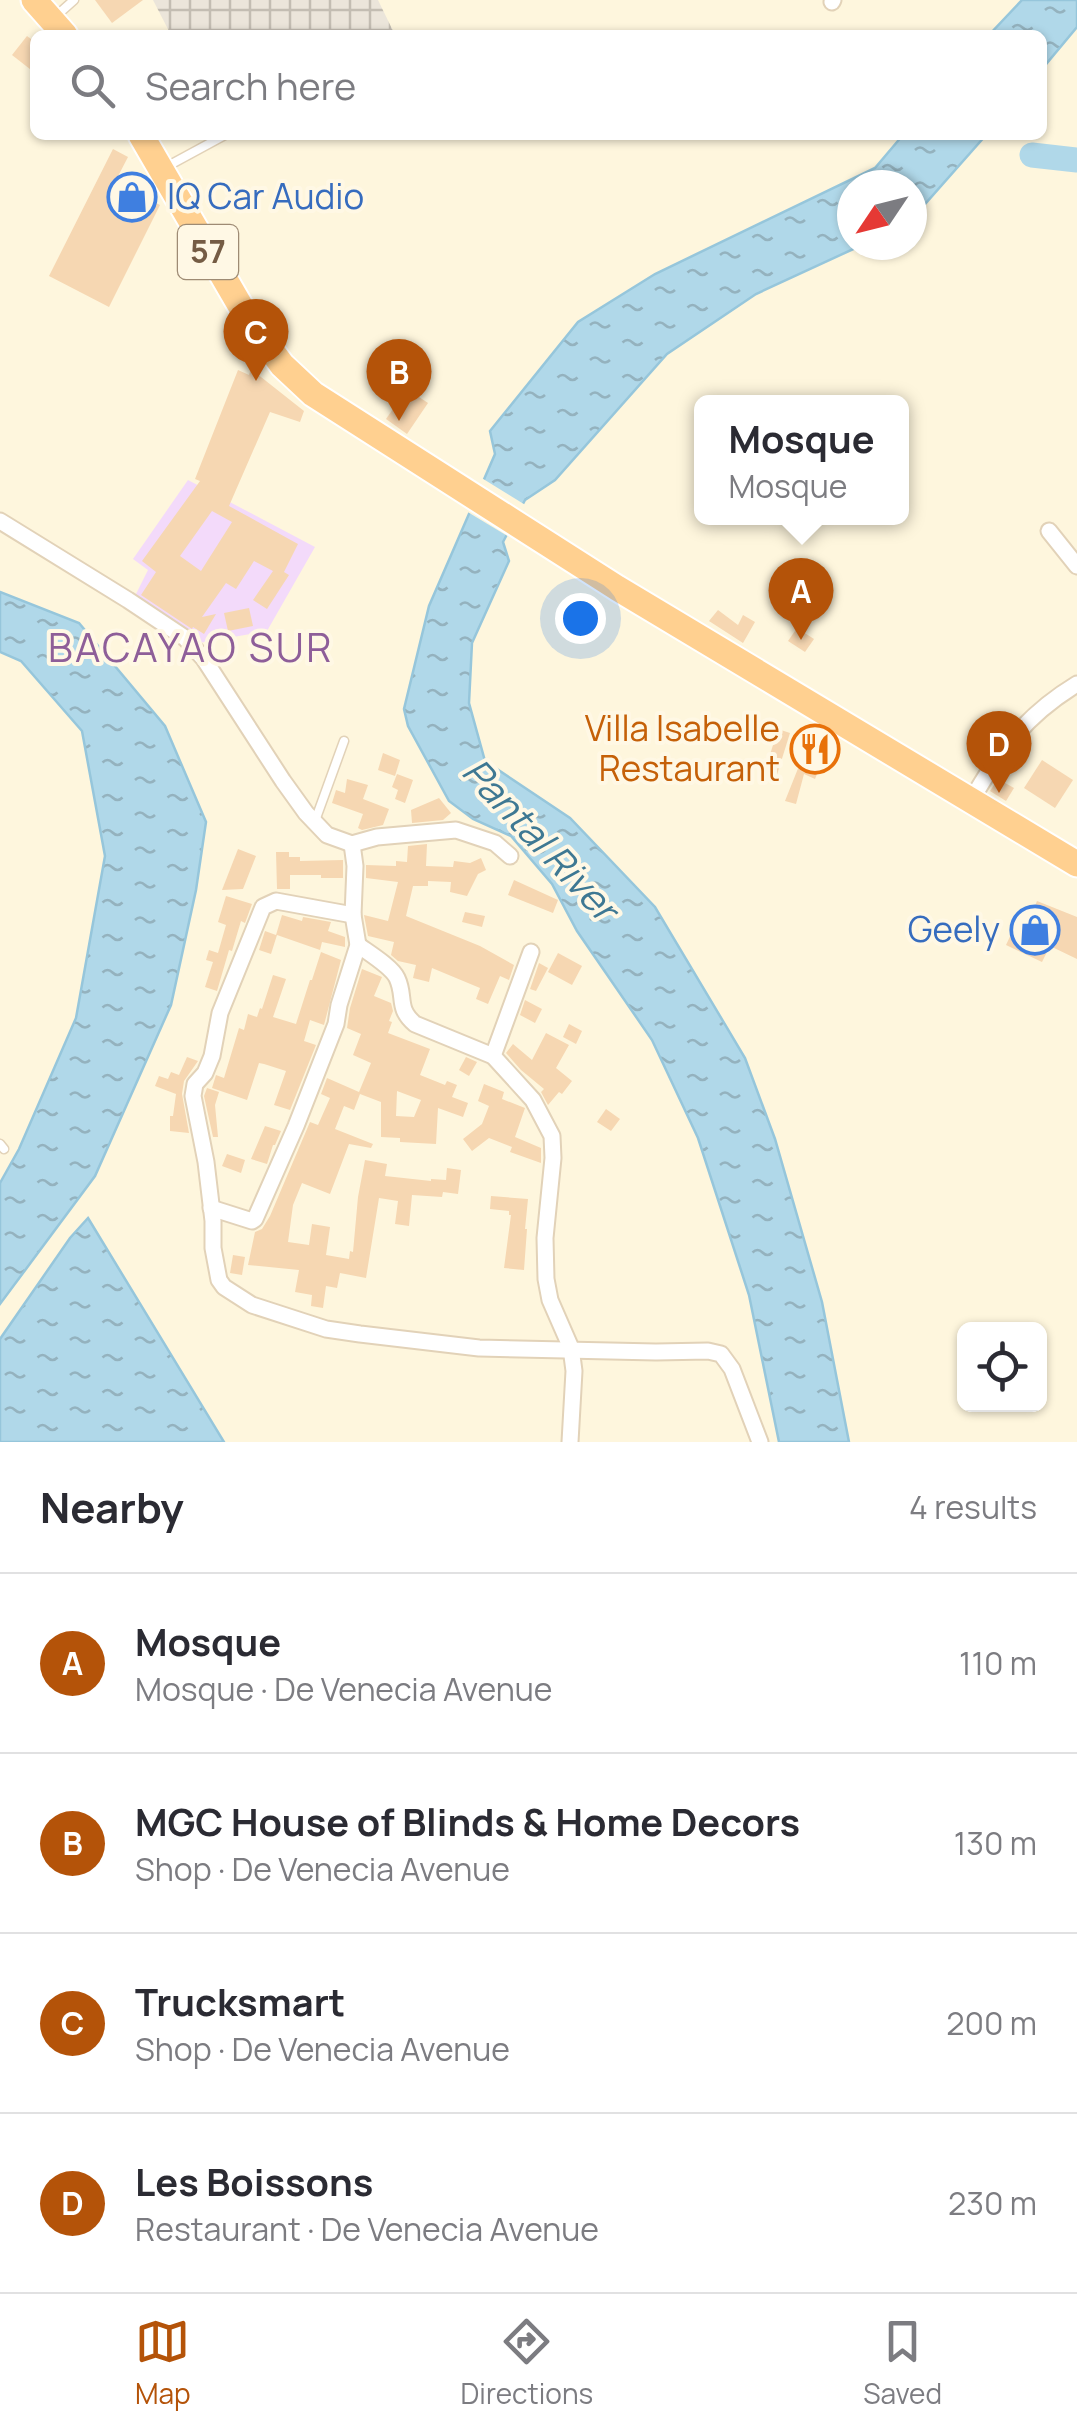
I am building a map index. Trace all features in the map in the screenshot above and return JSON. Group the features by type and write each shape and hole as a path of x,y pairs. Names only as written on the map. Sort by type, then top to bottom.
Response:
{"highway":[{"name":"57","path":"144,140 248,319 282,365 313,394 618,588 1077,864"}],"street":[{"path":"0,521 186,638 204,658 283,781 327,835 352,844 456,830 477,835 510,856"},
{"path":"1049,531 1077,566"},
{"path":"971,802 993,762 1026,722 1077,684"},
{"path":"211,1208 255,1219 336,1024 358,945 353,914 356,866 352,844"},
{"path":"353,914 276,901 263,907 220,1013 212,1056 205,1074 195,1084 193,1096 206,1162 218,1280 230,1293 252,1305 326,1329 360,1334 479,1348 708,1350 721,1354 732,1370 760,1442"},
{"path":"358,945 394,972 407,1017 415,1024 493,1056 532,1100 552,1136 544,1238 546,1279 550,1300 571,1348 574,1371 570,1442"},
{"path":"493,1056 531,952"}],"lane":[{"path":"51,18 74,0"},
{"path":"162,169 215,140"},
{"path":"314,823 344,741"}],"shaded area":[{"path":"153,0 378,0 393,30 168,30"},
{"path":"188,480 315,547 267,631 199,643 133,600 148,570 133,559"}],"water":[{"path":"1022,0 1077,0 1077,27 1047,63 1047,30 994,30"},
{"path":"899,140 982,140 927,202 927,170 871,170"},
{"path":"837,186 837,257 756,294 667,354 555,480 525,500 503,542 509,561 472,643 469,703 485,761 570,818 655,907 745,1058 775,1139 822,1302 849,1442 779,1442 749,1295 698,1138 652,1040 577,931 552,884 511,836 473,819 449,801 408,726 404,709 429,606 495,454 490,431 578,322 655,274"},
{"path":"0,592 79,623 165,726 206,822 171,1005 95,1176 0,1304 0,1183 19,1149 76,1018 105,856 82,731 21,661 0,652"},
{"path":"88,1218 224,1442 0,1442 0,1339"}],"pier":[{"path":"480,477 527,506 511,538 466,511"}],"building":[{"path":"95,0 143,0 112,23"},
{"path":"27,36 30,38 30,69 12,55"},
{"path":"113,149 128,157 115,182 160,205 109,307 49,276"},
{"path":"251,369 304,411 300,422 270,412 229,506 298,544 284,572 289,575 267,609 253,600 273,571 254,561 236,589 226,583 202,617 216,614 204,634 141,595 156,572 142,561 200,481 195,479 238,370 249,375","holes":["212,511 232,522 201,571 180,556"]},
{"path":"407,389 428,403 407,434 386,419"},
{"path":"249,608 253,626 228,631 224,613"},
{"path":"718,610 738,625 743,615 755,622 743,643 709,621"},
{"path":"797,628 814,639 805,652 788,641"},
{"path":"778,729 790,733 775,781 763,777"},
{"path":"809,741 827,749 815,779 804,774 796,804 785,801"},
{"path":"383,753 400,760 395,776 378,770"},
{"path":"1042,760 1073,780 1055,808 1024,788"},
{"path":"397,774 413,780 405,803 395,799 398,790 392,787"},
{"path":"347,779 368,785 363,799 389,809 383,825 362,830 358,828 363,814 332,803 336,790 345,793"},
{"path":"998,779 1014,788 1006,801 990,791"},
{"path":"439,798 451,813 443,820 412,823 411,810"},
{"path":"427,844 426,866 453,867 454,861 470,863 481,858 486,870 478,874 467,896 450,892 451,882 428,881 428,886 413,886 406,916 480,946 514,965 509,980 500,976 488,1004 476,999 480,988 432,968 429,982 413,978 416,965 391,955 394,942 368,936 364,915 388,921 398,882 366,878 366,865 396,866 396,861 407,862 408,846"},
{"path":"238,849 256,856 243,889 222,890"},
{"path":"276,852 289,852 289,857 300,857 300,861 343,860 343,878 290,875 290,889 277,889"},
{"path":"514,880 558,900 553,913 508,895"},
{"path":"226,896 252,904 245,923 241,921 232,951 229,950 217,991 205,987 213,962 206,960 209,950 218,953 226,925 218,922"},
{"name":"Geely","path":"1037,901 1077,917 1077,959 1050,946 1042,962 1006,945 1023,909 1032,913"},
{"path":"465,912 485,916 482,927 462,922"},
{"path":"282,915 302,921 303,917 331,922 328,931 345,937 345,947 322,942 320,950 277,935 271,954 259,950 265,931 276,935"},
{"path":"321,952 341,960 324,1025 310,1020 304,1041 316,1045 290,1110 274,1105 286,1071 264,1064 259,1063 247,1100 212,1088 216,1075 224,1078 239,1028 244,1030 248,1014 257,1017 262,1009 273,975 286,979 273,1017 296,1024"},
{"path":"558,953 582,966 572,985 548,972"},
{"path":"539,963 548,968 536,991 530,989"},
{"path":"362,969 382,977 374,996 391,1003 388,1033 430,1049 420,1075 445,1085 447,1081 457,1085 452,1097 468,1103 463,1117 438,1108 436,1144 381,1137 381,1102 360,1094 354,1110 344,1106 335,1129 373,1144 371,1148 349,1144 330,1194 302,1183 293,1205 288,1242 309,1245 312,1224 330,1227 326,1255 349,1259 365,1160 387,1164 385,1176 431,1181 446,1180 447,1168 461,1170 458,1194 412,1195 409,1226 395,1224 398,1201 379,1198 366,1278 340,1273 337,1288 326,1286 323,1308 311,1306 312,1295 295,1292 299,1270 248,1265 255,1232 262,1229 270,1216 310,1122 318,1125 330,1098 321,1094 327,1078 359,1092 371,1063 353,1055 361,1034 347,1028","holes":["397,1091 421,1100 414,1117 396,1116"]},
{"path":"525,1000 542,1009 535,1023 520,1015"},
{"path":"569,1024 582,1031 576,1044 563,1037"},
{"path":"546,1033 569,1045 556,1068 572,1081 548,1105 541,1092 544,1089 506,1053 513,1044 532,1060"},
{"path":"187,1057 198,1061 184,1081 182,1094 189,1133 170,1131 176,1094 155,1086 159,1076 168,1079 171,1072 179,1075"},
{"path":"466,1057 477,1062 469,1076 459,1070"},
{"path":"484,1084 504,1092 502,1099 525,1108 515,1137 541,1148 541,1163 510,1152 512,1147 489,1138 472,1151 463,1139 482,1124 489,1106 478,1101"},
{"path":"207,1088 219,1092 215,1105 218,1137 213,1137 204,1096"},
{"path":"606,1109 620,1119 611,1131 597,1122"},
{"path":"265,1126 281,1131 267,1164 251,1159"},
{"path":"227,1154 245,1160 241,1173 222,1166"},
{"path":"491,1196 528,1199 524,1270 504,1268 511,1215 509,1211 490,1209"},
{"path":"233,1255 245,1257 242,1275 230,1273"}],"waterway":[{"name":"Pantal River","path":"1032,155 1077,160"}],"place":[{"name":"IQ Car Audio","path":"132,197"},
{"name":"Trucksmart","path":"256,381"},
{"name":"MGC House of Blinds & Home Decors","path":"399,421"},
{"name":"Mosque","path":"801,640"},
{"name":"Villa Isabelle Restaurant","path":"815,749"},
{"name":"Les Boissons","path":"999,793"},
{"name":"Geely","path":"1035,930"}],"district":[{"name":"BACAYAO SUR","path":"191,648"}]}
